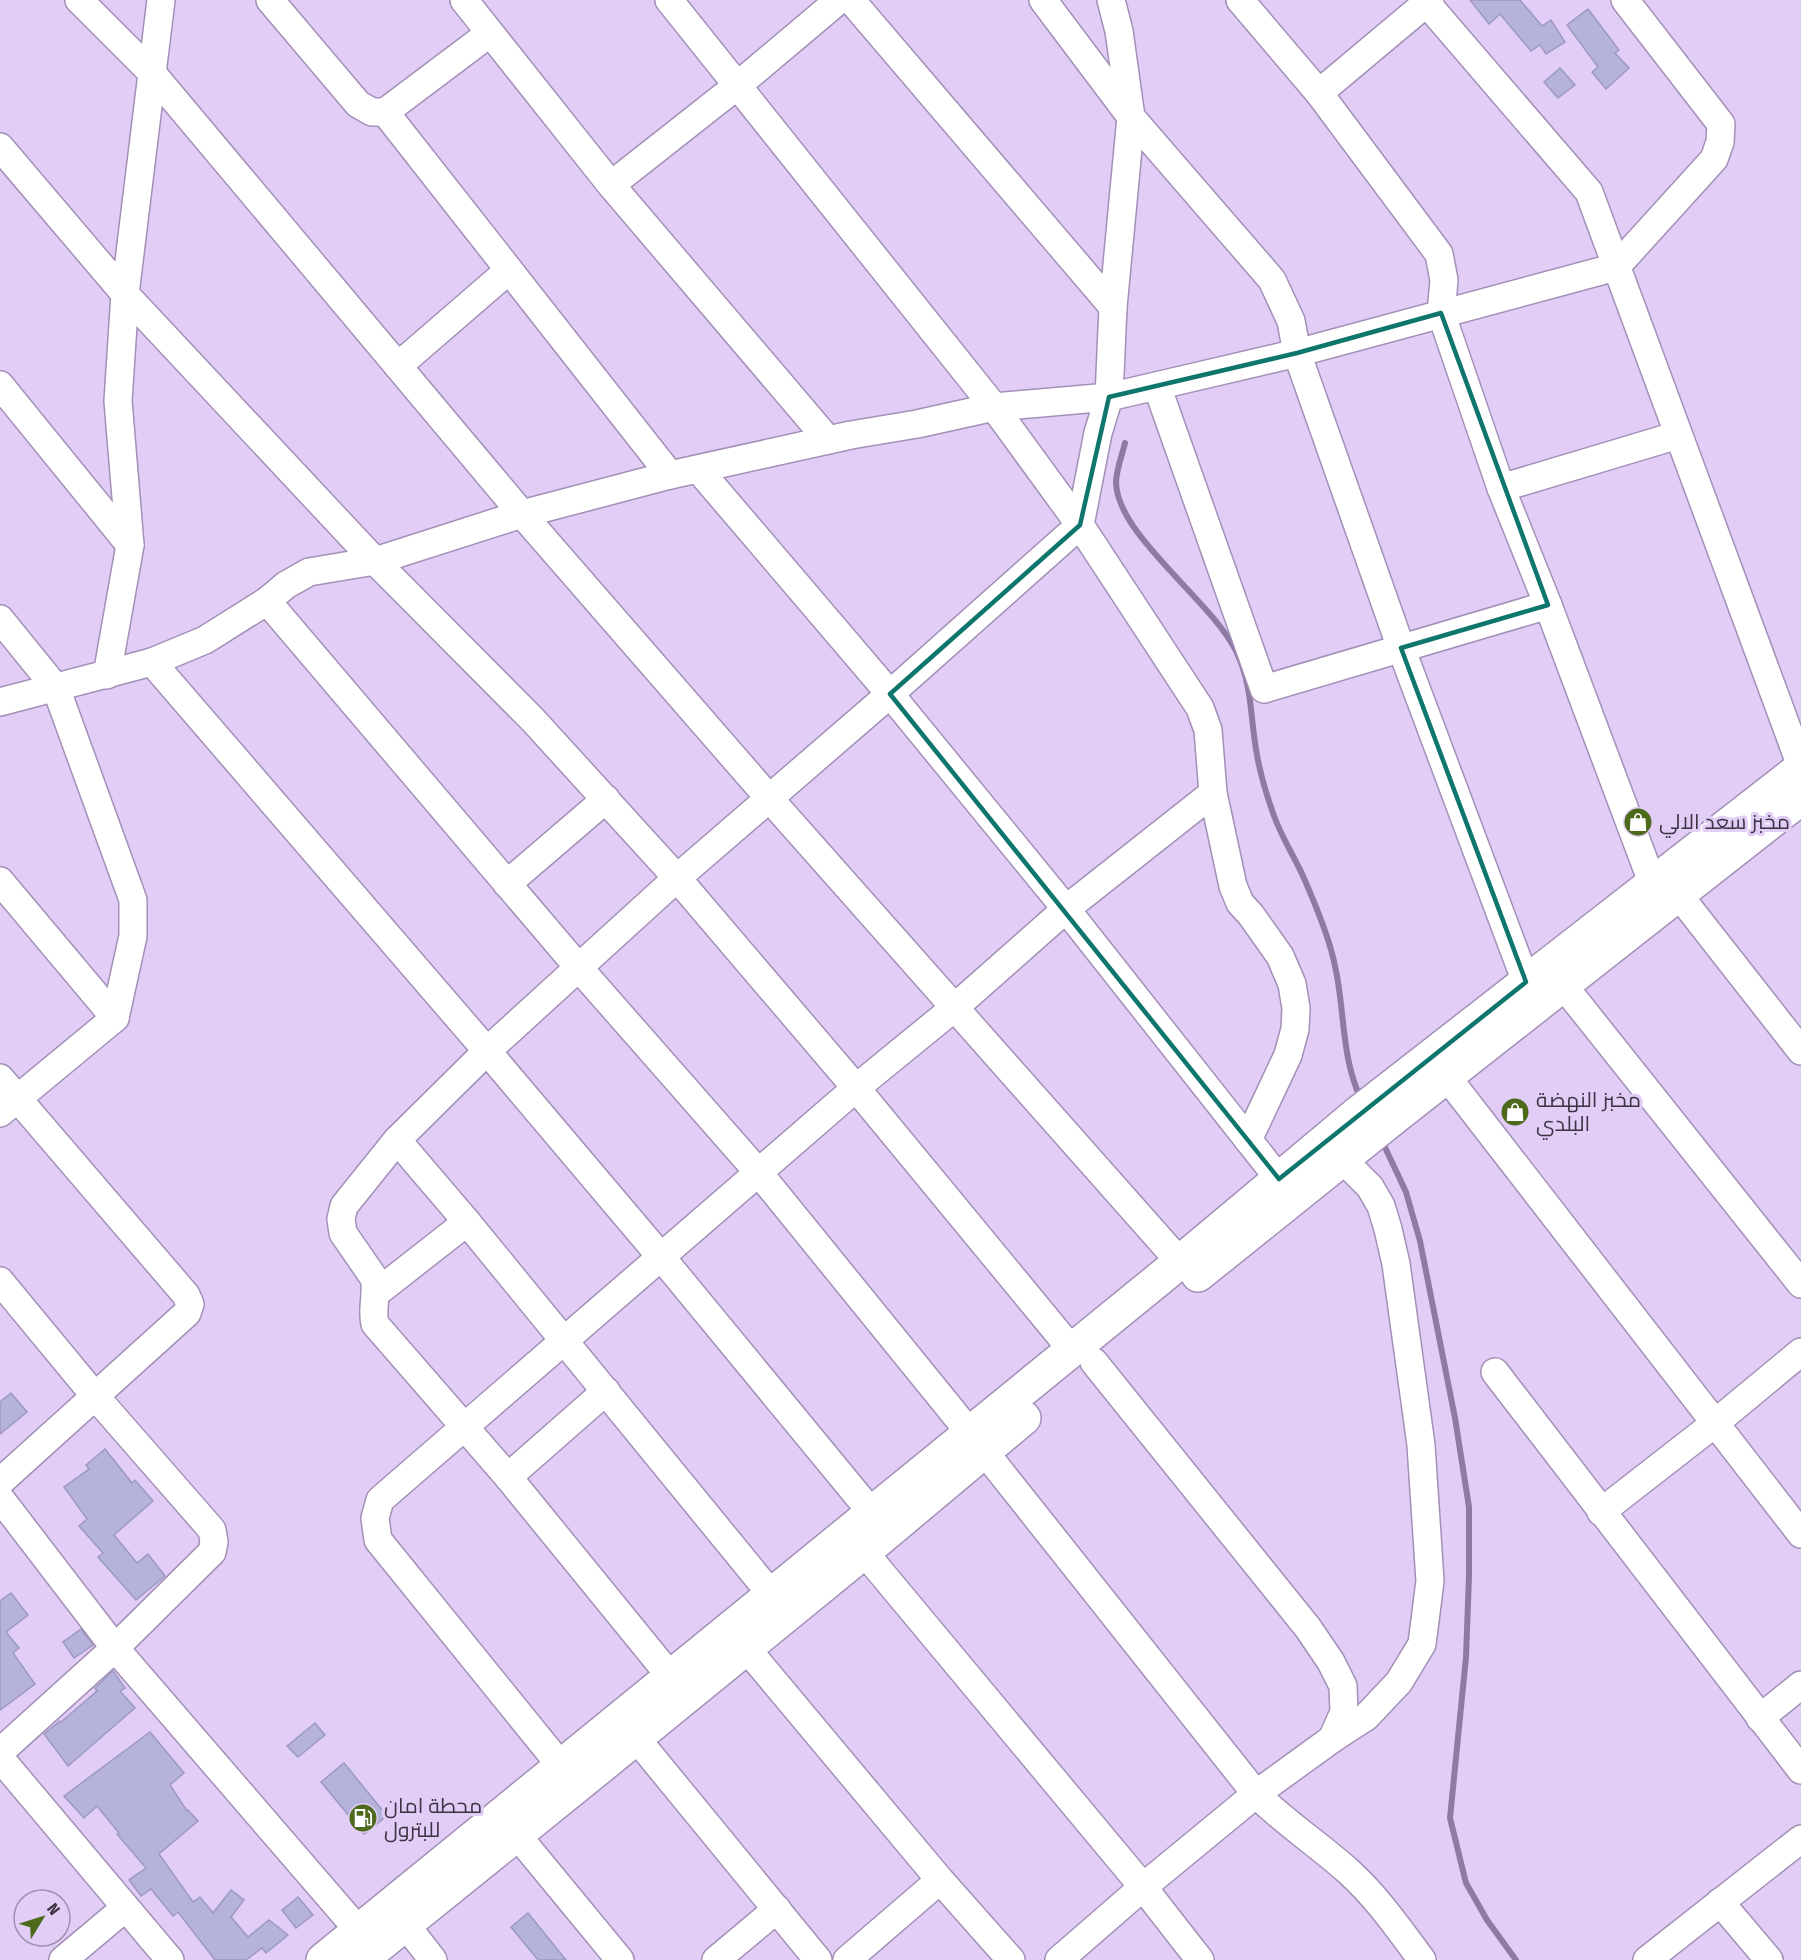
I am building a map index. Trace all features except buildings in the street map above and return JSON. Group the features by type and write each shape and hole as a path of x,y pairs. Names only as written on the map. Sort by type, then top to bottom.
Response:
{"main road":[{"path":"1390,1105 1447,1077 1563,985 1665,888 1801,767"},
{"path":"1083,1356 1180,1262 1279,1179 1363,1126 1390,1105 1526,982 1665,888 1799,803"},
{"path":"360,1946 561,1766 872,1513 977,1442 1083,1356 1189,1283 1343,1160 1363,1126"},
{"path":"323,1960 360,1946 405,1924 864,1552 977,1442"}],"street":[{"path":"79,0 152,74 522,514 769,798 1180,1262"},
{"path":"107,675 130,545 118,401 125,294 160,0"},
{"path":"270,0 358,104 372,112 385,112 490,33"},
{"path":"465,0 611,185 828,440"},
{"path":"669,0 994,407 1080,525 1200,708 1208,730 1213,793 1233,886 1240,903 1280,956 1292,984 1296,1008 1295,1029 1288,1055 1248,1140"},
{"path":"611,185 738,85 839,0"},
{"path":"851,0 1113,307"},
{"path":"1042,0 1131,117 1272,280 1291,321 1298,353 1401,648 1526,982"},
{"path":"670,1677 508,1477 375,1324 373,1316 376,1286 374,1278 343,1233 341,1220 344,1206 397,1140 487,1051 677,878 890,694 1080,525 1098,433 1109,396 1113,307 1131,117 1119,31 1111,0"},
{"path":"1240,0 1319,93 1439,254 1444,280 1441,314 1502,488 1665,888 1801,1051"},
{"path":"0,702 152,662 205,640 309,572 375,561 522,514 670,475 828,440 994,407 1109,396 1157,386 1298,353 1616,267 1714,159 1720,142 1721,124 1625,0"},
{"path":"1319,93 1427,1 1589,192 1801,767"},
{"path":"385,112 670,475"},
{"path":"0,147 125,294 375,561 533,720 677,878 1083,1356 1273,1584 1308,1628 1331,1662 1343,1686 1344,1712 1332,1738"},
{"path":"398,366 508,270"},
{"path":"0,385 130,545"},
{"path":"1157,386 1264,689 1548,605"},
{"path":"1502,488 1678,435"},
{"path":"699,470 890,694 1066,909 1279,1179"},
{"path":"267,601 579,968 759,1173 977,1442 1256,1794 1287,1823 1350,1873 1385,1911 1422,1960"},
{"path":"0,619 57,688 133,900 133,936 115,1018 6,1097 186,1295 190,1304 187,1313 0,1482"},
{"path":"152,662 487,1051 662,1258 872,1513"},
{"path":"561,1766 378,1540 375,1518 380,1500 856,1088 954,1008 1066,909 1213,793"},
{"path":"507,884 606,799"},
{"path":"0,881 115,1018"},
{"path":"1563,985 1801,1284"},
{"path":"1447,1077 1801,1534"},
{"path":"397,1140 467,1222 771,1594"},
{"path":"1059,1960 1256,1794 1332,1738 1366,1717 1399,1682 1422,1644 1430,1581 1421,1445 1396,1264 1381,1206 1370,1187 1343,1160"},
{"path":"375,1294 467,1222"},
{"path":"0,1281 95,1396 212,1530 214,1542 212,1552 115,1648 0,1752"},
{"path":"1601,1512 1714,1424 1801,1352"},
{"path":"1495,1372 1801,1770"},
{"path":"508,1477 606,1391"},
{"path":"0,1498 115,1648 360,1946"},
{"path":"864,1552 1143,1887 1200,1960"},
{"path":"746,1648 940,1881 1011,1960"},
{"path":"1760,1718 1801,1684"},
{"path":"636,1738 818,1960"},
{"path":"0,1758 170,1960"},
{"path":"517,1835 620,1960"},
{"path":"1647,1960 1801,1839"},
{"path":"846,1960 940,1881"},
{"path":"1720,1902 1769,1960"},
{"path":"63,1960 125,1908"},
{"path":"716,1960 777,1909"},
{"path":"405,1924 433,1960"}],"highlighted area":[{"path":"1441,313 1548,605 1401,648 1526,982 1279,1179 890,694 1080,525 1109,397 1297,353"}],"waterway":[{"path":"1125,443 1116,483 1121,503 1132,524 1148,546 1207,610 1236,651 1241,663 1248,687 1257,757 1267,795 1278,827 1312,897 1333,956 1350,1067 1361,1099"},
{"path":"1382,1141 1406,1192 1420,1241 1455,1418 1469,1507 1466,1657 1450,1818 1466,1883 1487,1920 1516,1960"}],"place":[{"name":"مخبز سعد الالي","path":"1638,822"},
{"name":"مخبز النهضة البلدي","path":"1515,1112"},
{"name":"محطة امان للبترول","path":"363,1818"}]}
